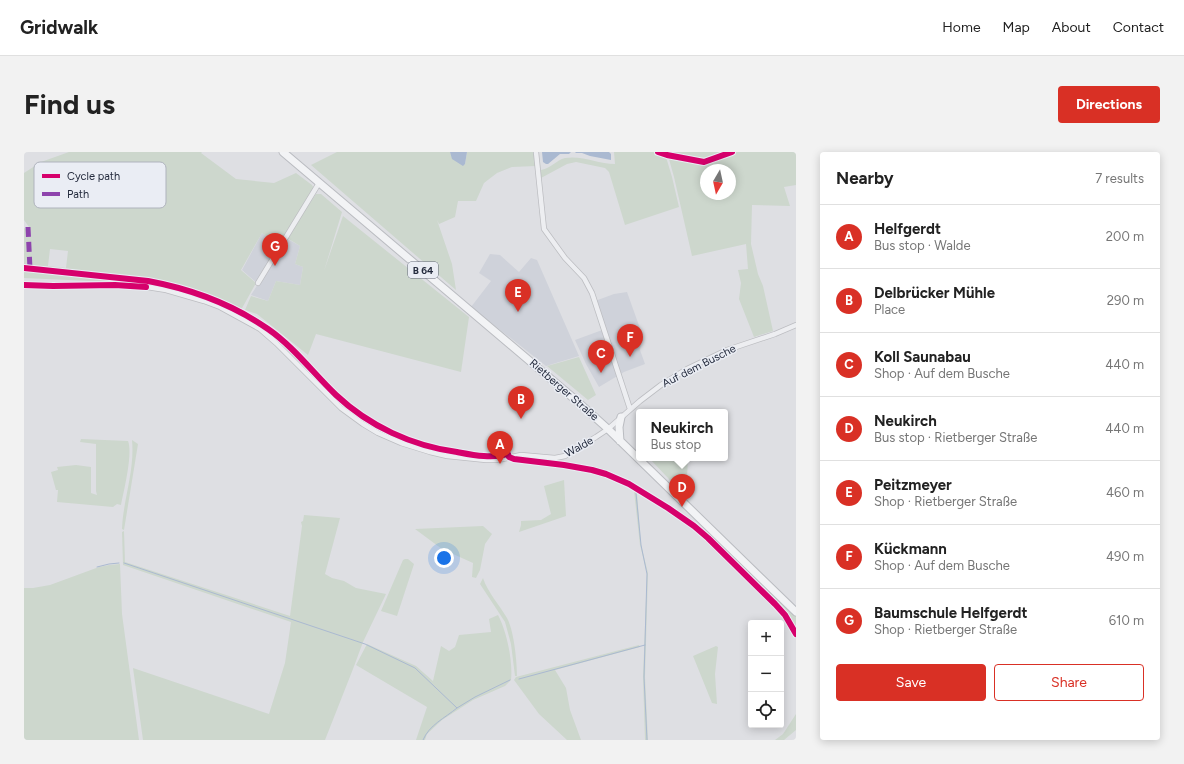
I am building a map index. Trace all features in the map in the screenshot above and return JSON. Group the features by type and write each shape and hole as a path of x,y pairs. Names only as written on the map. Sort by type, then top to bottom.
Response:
{"main road":[{"name":"Rietberger Straße","path":"283,152 510,343 608,429 636,457"},
{"path":"620,441 618,431 621,418"},
{"name":"Rietberger Straße","path":"640,461 796,612"}],"street":[{"path":"536,152 544,229 565,258 584,278 592,293 630,409"},
{"path":"658,152 704,162 732,152"},
{"path":"258,283 320,183"},
{"name":"Walde","path":"24,285 115,285 148,287 182,294 220,308 253,325 268,336 341,408 363,424 390,439 430,452 486,460 498,460 521,455 558,458 565,456 608,429"},
{"name":"Auf dem Busche","path":"608,429 660,385 694,366 727,350 775,334 796,325"}],"shaded area":[{"path":"69,152 202,152 201,153 236,179 274,183 296,173 312,185 314,189 278,245 262,233 241,270 256,283 241,310 204,293 168,282 147,279 113,282 24,278 24,228 28,230 29,227 24,220 24,173 34,167 34,208 166,208 166,162 41,162","holes":["50,249 68,251 66,268 48,266"]},
{"path":"337,152 450,152 453,159 463,165 465,164 467,152 535,152 536,166 512,167 497,173 484,183 476,201 458,201 455,217 439,224 437,220 452,264 456,290 311,165"},
{"path":"614,152 654,152 666,157 679,207 625,225 609,172 605,168 576,162 567,164 541,178 541,170 548,168 559,160 565,158 571,157 615,164"},
{"path":"667,152 796,152 796,185 784,187 790,206 752,205 751,244 758,274 763,286 773,331 754,337 739,299 741,283 738,270 748,269 746,244 692,256"},
{"path":"316,194 321,194 342,212 324,271 343,216 469,317 461,372 316,334 308,355 257,314 245,310 251,296 268,301 276,281 300,285 303,267 295,264 300,246 287,238"},
{"path":"262,233 281,247 286,238 300,246 295,264 303,267 300,285 276,281 268,301 251,295 258,284 242,270"},
{"path":"490,254 500,255 519,272 531,258 537,260 579,356 546,366 471,307 491,281 479,273"},
{"path":"627,292 642,334 640,350 645,364 624,372 599,387 575,340 605,329 595,301 614,294"},
{"path":"579,357 596,395 588,400 547,366"},
{"path":"81,439 128,441 129,463 121,505 117,504 113,507 57,502 58,490 56,490 51,472 58,470 57,467 76,465 91,467 91,493 97,495 96,444 80,442"},
{"path":"132,440 138,444 124,530 122,529 124,507 132,462"},
{"path":"652,461 688,461 686,497"},
{"path":"564,480 566,516 519,532 521,521 541,520 551,514 544,486"},
{"path":"634,491 637,493 641,545 648,573 645,677 648,740 645,740 643,677 647,573 640,545"},
{"path":"304,515 340,518 325,574 332,578 344,581 356,588 386,594 363,642 325,740 143,740 133,668 269,714 285,663 291,622 123,565 122,532 124,531 125,562 290,616 302,526 301,522 303,521"},
{"path":"483,526 492,534 485,544 480,570 476,578 472,577 473,563 442,549 415,529"},
{"path":"408,559 414,564 397,616 381,611 403,560"},
{"path":"120,564 122,614 139,740 24,740 24,588 50,585 99,567"},
{"path":"483,578 488,589 507,618 512,630 515,646 517,676 515,676 511,644 505,622 480,584"},
{"path":"769,591 796,616 796,632 786,614 766,593"},
{"path":"498,615 509,647 511,680 505,686 473,700 442,720 427,734 425,740 416,740 427,707 356,665 367,644 416,666 433,681 441,646 449,651 455,647 459,635 491,632 489,619"},
{"path":"639,645 640,647 555,670 566,688 570,710 581,740 567,740 539,714 514,680 516,677"},
{"path":"716,646 718,647 715,674 717,704 712,703 693,656"},
{"path":"796,714 796,730 784,740 775,740 783,734"}],"water":[{"path":"450,152 467,152 465,164 463,166 452,159"},
{"path":"542,152 571,152 569,154 560,154 546,164 543,162"},
{"path":"575,152 609,152 611,154 611,160 576,153"}],"waterway":[{"path":"636,493 641,545 647,574 644,677 647,740"},
{"path":"97,567 119,563"},
{"path":"124,563 365,644 415,668 457,708 475,697 510,680"},
{"path":"519,679 645,645"},
{"path":"423,740 433,726 457,708"}],"marked path":[{"path":"28,227 30,269"}],"cycle path":[{"path":"658,152 704,162 732,152"},
{"path":"24,268 148,281 195,293 226,305 268,329 303,360 328,387 349,406 362,416 392,433 408,440 440,449 482,456 508,454 509,457 514,459 592,470 606,474 629,484 668,508 708,538 775,604 785,615 796,634"},
{"path":"24,285 115,285 146,287"}],"place":[{"name":"Baumschule Helfgerdt","path":"275,266"},
{"name":"Peitzmeyer","path":"518,312"},
{"name":"Kückmann","path":"630,357"},
{"name":"Koll Saunabau","path":"601,373"},
{"name":"Delbrücker Mühle","path":"521,419"},
{"name":"Helfgerdt","path":"500,464"},
{"name":"Neukirch","path":"682,507"}]}
